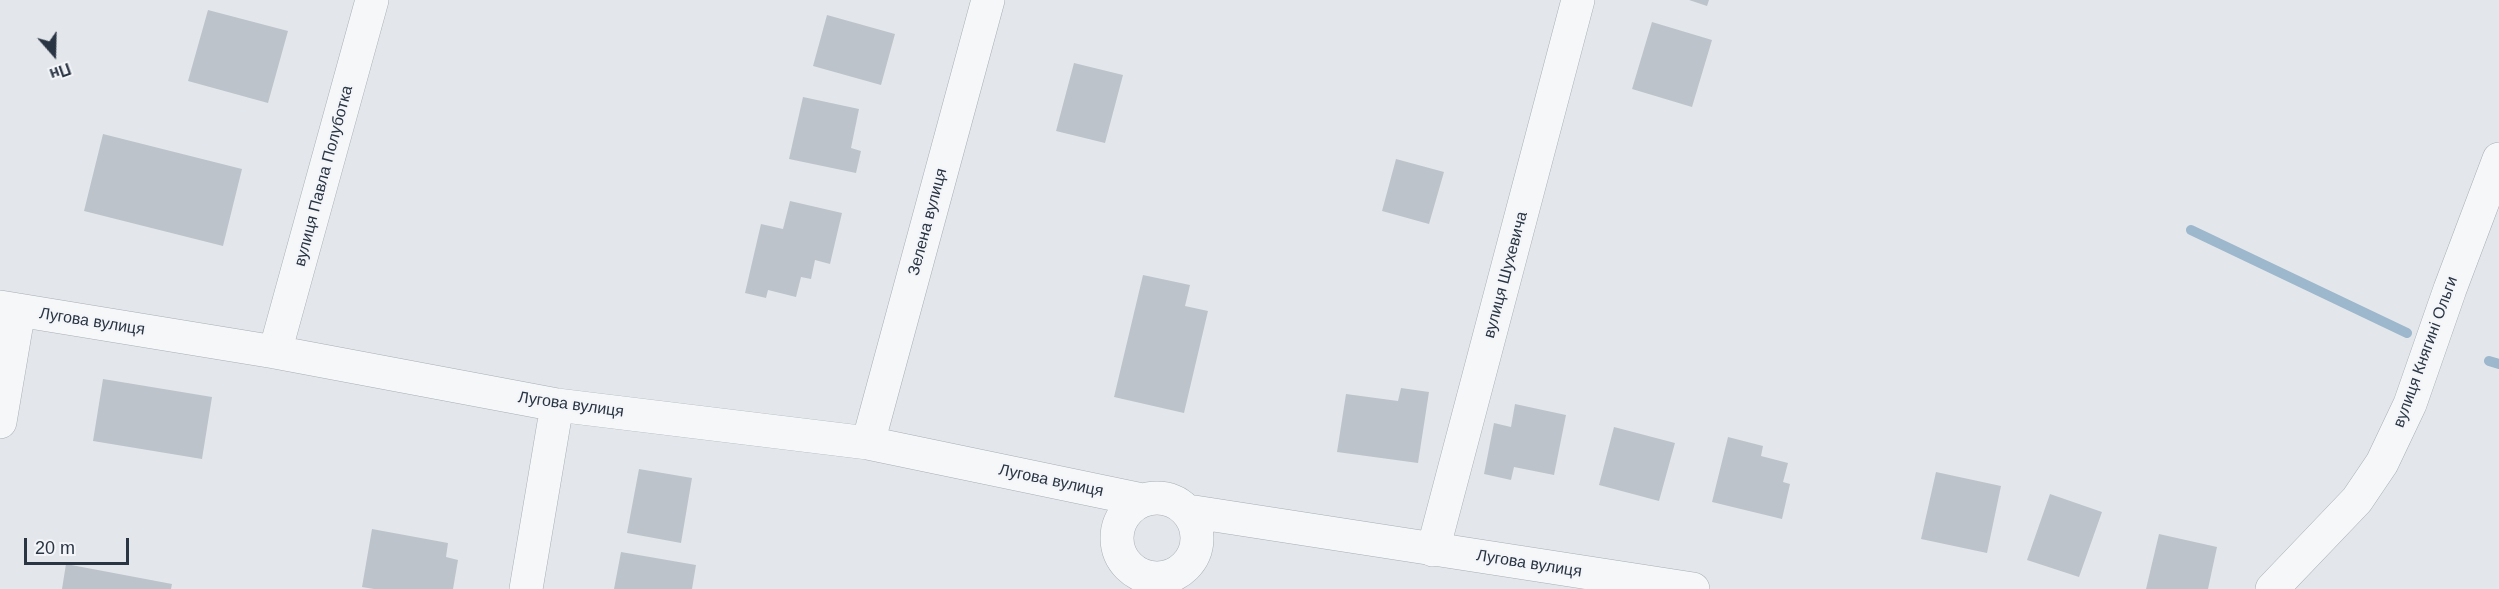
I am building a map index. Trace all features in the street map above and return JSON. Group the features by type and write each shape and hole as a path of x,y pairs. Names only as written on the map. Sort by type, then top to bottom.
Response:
{"street":[{"name":"вулиця Павла Полуботка","path":"275,352 372,0"},
{"name":"Зелена вулиця","path":"868,443 988,0"},
{"name":"вулиця Шухевича","path":"1433,550 1578,0"},
{"name":"вулиця Княгині Ольги","path":"2272,589 2357,500 2382,463 2410,404 2494,172"},
{"name":"Лугова вулиця","path":"10,308 275,352 557,405 868,443 1142,500"},
{"path":"0,422 10,308"},
{"path":"526,589 557,405"},
{"path":"1158,497 1174,501 1188,511 1196,525 1198,540 1194,555 1184,568 1155,584 1128,567 1119,555 1116,539 1119,523 1128,509 1142,500 1158,497"},
{"name":"Лугова вулиця","path":"1188,511 1693,589"}],"building":[{"path":"1689,0 1709,0 1707,6"},
{"path":"208,10 288,31 268,103 188,81"},
{"path":"827,15 895,34 881,85 813,66"},
{"path":"1652,22 1712,40 1692,107 1632,89"},
{"path":"1074,63 1123,75 1105,143 1056,131"},
{"path":"803,97 859,109 851,148 861,151 856,173 789,159"},
{"path":"103,134 242,169 223,246 84,211"},
{"path":"1396,159 1444,172 1429,224 1382,211"},
{"path":"790,201 842,213 830,264 815,260 811,279 801,277 796,297 768,290 766,298 745,293 761,224 783,229"},
{"path":"1143,275 1190,285 1185,306 1208,311 1184,413 1114,397"},
{"path":"103,379 212,397 202,459 93,441"},
{"path":"1401,388 1429,392 1418,463 1337,452 1346,394 1398,401"},
{"path":"1515,404 1566,415 1554,475 1514,467 1511,480 1484,474 1494,423 1511,427"},
{"path":"1614,427 1675,443 1659,501 1599,485"},
{"path":"1728,437 1763,446 1761,456 1788,463 1783,482 1790,484 1782,519 1712,502"},
{"path":"639,469 692,478 681,543 627,533"},
{"path":"1936,472 2001,486 1987,553 1921,539"},
{"path":"2050,494 2102,512 2079,577 2027,560"},
{"path":"372,529 448,543 446,557 458,560 453,589 362,587"},
{"path":"2159,534 2217,547 2208,589 2146,589"},
{"path":"621,552 696,565 692,589 614,589"},
{"path":"66,564 172,584 171,589 62,589"}],"waterway":[{"path":"2191,230 2407,333"},
{"path":"2489,361 2499,364"}]}
